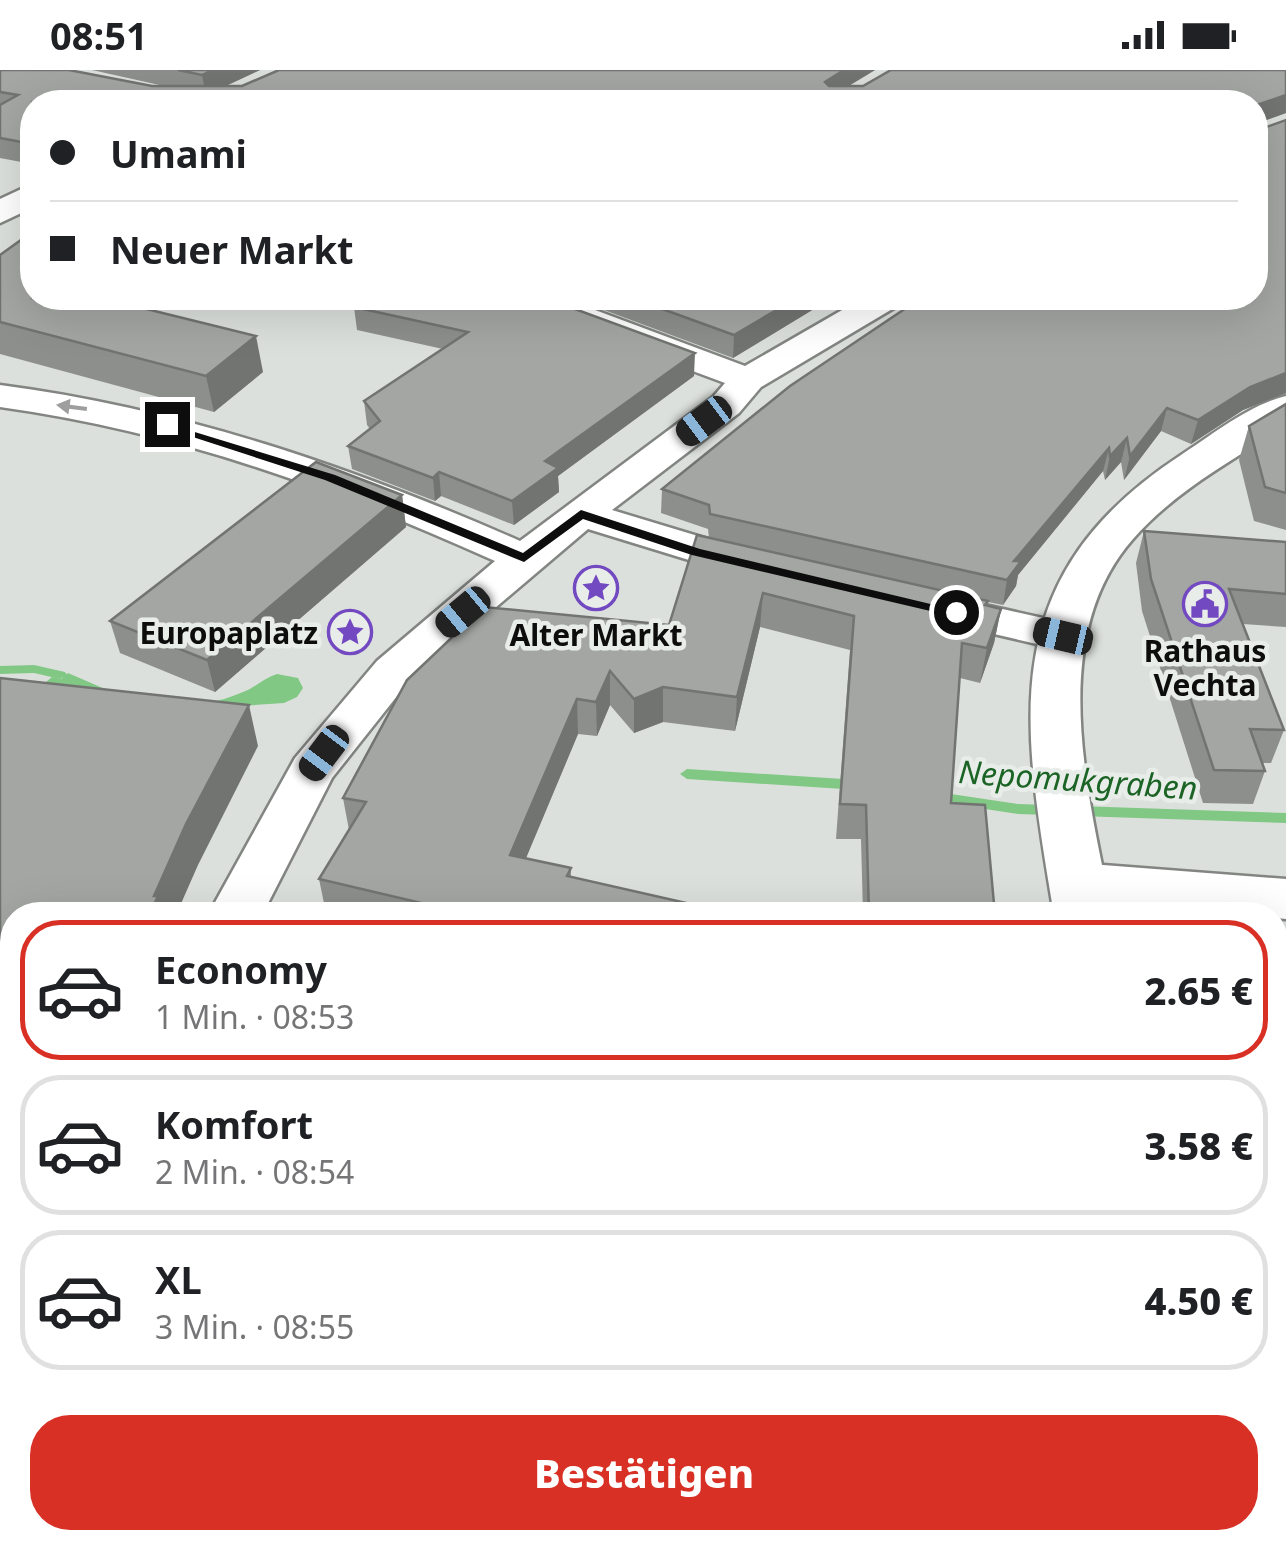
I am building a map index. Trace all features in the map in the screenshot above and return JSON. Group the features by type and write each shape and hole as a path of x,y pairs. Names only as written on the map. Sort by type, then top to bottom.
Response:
{"street":[{"path":"560,310 748,379"},
{"path":"242,902 312,770 394,671 524,558 726,405 748,379 866,310"},
{"path":"30,362 4,397 137,416 227,440 428,515 524,558"},
{"path":"1286,408 1158,492 1100,548 1080,580 1063,636 1057,695 1072,851 1286,899"},
{"path":"581,514 696,552 798,577"},
{"path":"893,598 1063,636"}],"shaded area":[{"path":"68,673 105,689 98,696 133,705 99,701 88,710 22,702 52,677 61,679"},
{"path":"277,674 298,678 303,688 297,697 284,703 181,710 145,706 208,703 243,692"}],"building":[{"path":"0,70 69,70 152,86 242,86 279,70 844,70 825,82 829,86 863,86 891,70 1286,70 1286,95 1268,101 1268,90 20,90 20,142 0,138 0,105 18,95 0,92"},
{"path":"178,70 214,70 202,75"},
{"path":"1286,120 1286,373 1250,387 1198,420 1167,408 1130,456 1127,438 1110,456 1109,448 1014,561 1021,561 1007,580 710,514 709,505 662,489 790,386 903,310 1268,310 1268,126"},
{"path":"20,241 20,310 151,310 256,336 206,376 0,322 0,255"},
{"path":"368,310 578,310 695,353 545,461 558,468 512,501 439,472 433,478 348,446 380,421 364,401 468,332"},
{"path":"665,310 777,310 734,335"},
{"path":"1286,404 1286,493 1265,487 1249,426"},
{"path":"316,462 402,495 207,660 110,621"},
{"path":"1144,531 1286,542 1286,594 1229,589 1284,730 1250,729 1265,771 1214,770 1151,579"},
{"path":"697,535 988,601 985,605 1001,609 987,648 962,643 951,803 985,805 994,902 869,902 866,805 840,804 854,616 763,593 737,697 663,687 634,699 610,671 596,702 577,699 510,855 571,868 567,876 682,902 417,902 319,879 366,802 343,798 407,680 484,607 669,625"},
{"path":"0,678 249,705 186,824 154,896 158,896 155,902 0,902"}],"waterway":[{"name":"Nepomukgraben","path":"0,670 34,669 60,675"},
{"name":"Nepomukgraben","path":"687,774 859,785"},
{"name":"Nepomukgraben","path":"931,796 1018,809 1286,818"}],"place":[{"name":"Alter Markt","path":"596,588"},
{"name":"Rathaus Vechta","path":"1205,604"},
{"name":"Europaplatz","path":"350,632"}],"route":[{"path":"167,424 227,440 330,478 524,558 581,514 696,552 956,612"}]}
